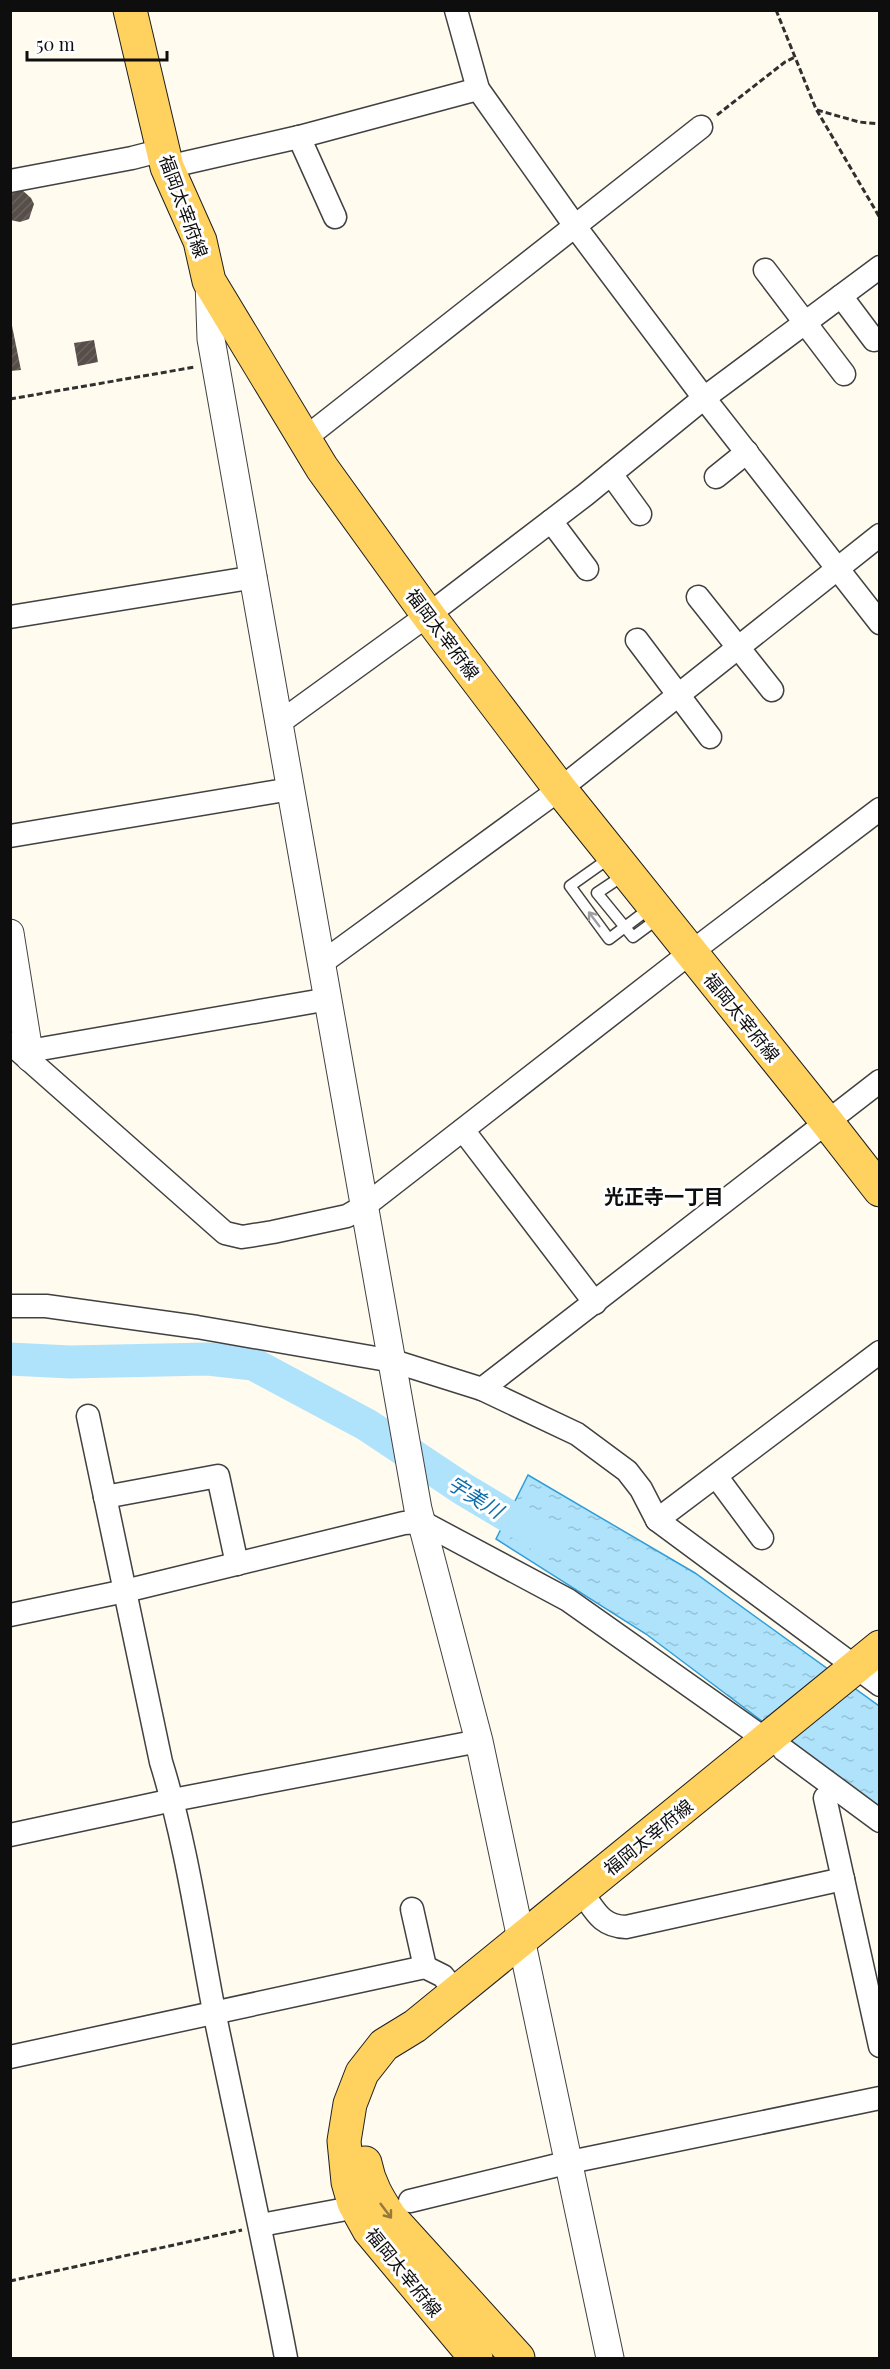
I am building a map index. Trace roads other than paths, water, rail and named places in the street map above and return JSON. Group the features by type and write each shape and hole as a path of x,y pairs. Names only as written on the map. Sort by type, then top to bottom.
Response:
{"main road":[{"name":"福岡太宰府線","path":"130,10 165,158 200,241 209,281 322,468 428,615 560,789 879,1190"},
{"name":"福岡太宰府線","path":"476,2358 369,2230 354,2203 348,2181 344,2141 350,2104 363,2073 384,2044 416,2026 768,1741 872,1666"},
{"name":"福岡太宰府線","path":"416,2026 376,2080 368,2108 362,2146 368,2179 376,2197 390,2217 518,2358"}],"street":[{"path":"456,10 478,89 575,226 704,398 879,623"},
{"path":"10,181 132,158 165,158 299,137 478,89"},
{"path":"304,439 701,127"},
{"path":"299,137 335,218"},
{"path":"279,723 428,615 611,474 704,398 879,267"},
{"path":"765,270 844,374"},
{"path":"209,281 211,339 215,363 255,577 420,1515 479,1741 610,2358"},
{"path":"841,296 874,340"},
{"path":"716,477 747,452"},
{"path":"611,474 640,514"},
{"path":"551,521 587,569"},
{"path":"323,962 560,789 879,535"},
{"path":"10,617 255,577"},
{"path":"698,597 772,690"},
{"path":"637,640 710,737"},
{"path":"10,836 291,789"},
{"path":"10,933 23,1051 225,1233 242,1238 347,1216 366,1205 690,953 876,819"},
{"path":"23,1051 329,999"},
{"path":"482,1389 879,1081"},
{"path":"463,1130 595,1303"},
{"path":"10,1306 46,1306 197,1327 395,1373 482,1389 577,1434 627,1471 657,1520 872,1666"},
{"path":"657,1520 879,1352"},
{"path":"88,1416 161,1762 173,1800 215,2014 261,2225 286,2358"},
{"path":"105,1497 218,1476 237,1564"},
{"path":"716,1476 762,1538"},
{"path":"10,1615 237,1564 404,1523 420,1515"},
{"path":"420,1515 568,1600 879,1821"},
{"path":"10,1835 173,1800 479,1741"},
{"path":"825,1798 879,2046"},
{"path":"581,1892 604,1922 626,1927 843,1878"},
{"path":"412,1909 425,1967"},
{"path":"10,2057 425,1967 443,1976 456,1993"},
{"path":"410,2201 570,2162 879,2098"},
{"path":"261,2225 341,2210"}],"lane":[{"path":"620,864 597,893 625,927"},
{"path":"620,864 570,886 609,939 625,927 656,911"}],"water":[{"path":"528,1475 695,1573 879,1706 879,1809 646,1634 496,1539"}],"waterway":[{"name":"宇美川","path":"10,1359 70,1362 208,1359 253,1364 367,1425 463,1489 545,1538"}],"district":[{"name":"光正寺一丁目","path":"664,1195"}]}
